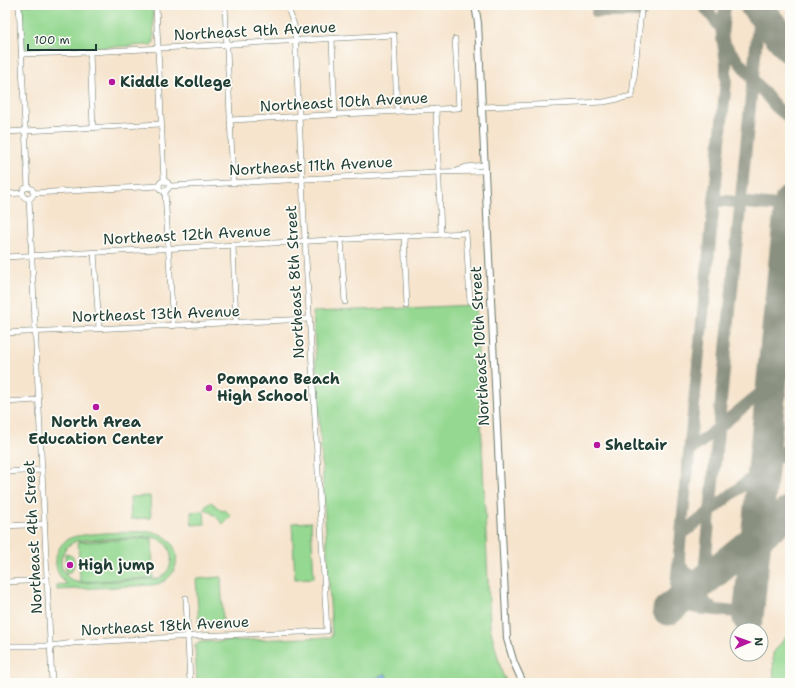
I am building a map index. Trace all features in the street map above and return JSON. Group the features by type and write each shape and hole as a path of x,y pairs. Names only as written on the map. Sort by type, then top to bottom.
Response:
{"street":[{"path":"19,5 28,187"},
{"path":"156,5 164,181"},
{"path":"225,5 233,182"},
{"name":"Northeast 8th Street","path":"287,5 294,25 296,40 301,179 327,631"},
{"name":"Northeast 10th Street","path":"475,5 478,23 507,640 514,662 524,683"},
{"path":"482,107 604,102 632,96 641,12"},
{"name":"Northeast 9th Avenue","path":"22,54 90,52 394,35 397,111"},
{"path":"332,38 335,115"},
{"name":"Northeast 10th Avenue","path":"230,120 459,108 456,39"},
{"path":"90,52 93,128"},
{"path":"436,109 441,234"},
{"path":"5,132 161,124"},
{"name":"Northeast 11th Avenue","path":"170,186 455,172 466,167 484,168"},
{"path":"164,181 168,182 170,186 169,189 165,191"},
{"path":"23,193 25,198 29,198 32,197 34,193 159,186 161,182 164,181"},
{"path":"159,186 161,190 165,191"},
{"path":"28,187 32,189 34,193"},
{"path":"23,193 24,189 28,187"},
{"path":"165,191 173,326"},
{"path":"5,194 23,193"},
{"name":"Northeast 4th Street","path":"29,198 52,683"},
{"name":"Northeast 12th Avenue","path":"5,257 466,233 470,302"},
{"path":"404,236 407,306"},
{"path":"341,239 345,302"},
{"path":"233,245 236,323"},
{"path":"94,252 99,328"},
{"name":"Northeast 13th Avenue","path":"5,333 309,319"},
{"path":"5,402 38,400"},
{"path":"5,472 42,470"},
{"path":"5,526 45,524"},
{"path":"5,582 47,580"},
{"path":"186,598 190,683"},
{"name":"Northeast 18th Avenue","path":"5,646 50,646 73,643 188,636 327,631"}],"green space":[{"path":"22,5 153,5 154,42 151,45 28,51 24,46"},
{"path":"476,305 490,627 502,673 507,683 197,683 195,646 200,642 332,637 313,312"},
{"path":"150,496 151,518 131,519 130,497"},
{"path":"211,502 222,511 225,510 231,516 223,524 217,517 204,508"},
{"path":"204,511 205,524 192,525 191,512"},
{"path":"311,522 314,578 295,579 292,523"},
{"path":"153,532 163,536 171,542 175,550 175,568 170,576 163,582 152,585 57,590 57,585 67,584 58,574 56,557 62,544 70,538 76,536 110,533","holes":["149,537 157,538 164,542 171,554 169,568 165,574 158,579 80,583 72,580 66,575 62,568 62,554 66,548 72,543 81,540"]},
{"path":"152,538 153,578 80,582 78,542"},
{"name":"High jump","path":"65,553 73,557 75,563 72,571 66,574"},
{"path":"221,577 223,623 199,625 196,579"},
{"path":"790,632 790,683 774,683 773,653"}],"water":[{"path":"385,673 390,683 368,683"}],"taxiway":[{"path":"597,12 641,12 642,5"},
{"path":"703,5 721,28 723,41 726,46 776,107 790,118"},
{"path":"725,5 722,36 726,63 726,81 676,585 680,599 696,608 736,612 744,608 749,602 750,598"},
{"path":"715,610 705,603 702,594 760,5"},
{"path":"714,200 790,207"},
{"path":"690,449 697,445 790,369"},
{"path":"681,535 790,447"},
{"path":"679,559 682,568 687,574 704,580"}],"runway":[{"path":"755,5 790,48"},
{"path":"748,618 790,201"},
{"path":"668,610 790,511"}],"place":[{"name":"Kiddle Kollege","path":"112,82"},
{"name":"Pompano Beach High School","path":"209,388"},
{"name":"North Area Education Center","path":"96,407"},
{"name":"Sheltair","path":"597,445"},
{"name":"High jump","path":"70,565"}]}
